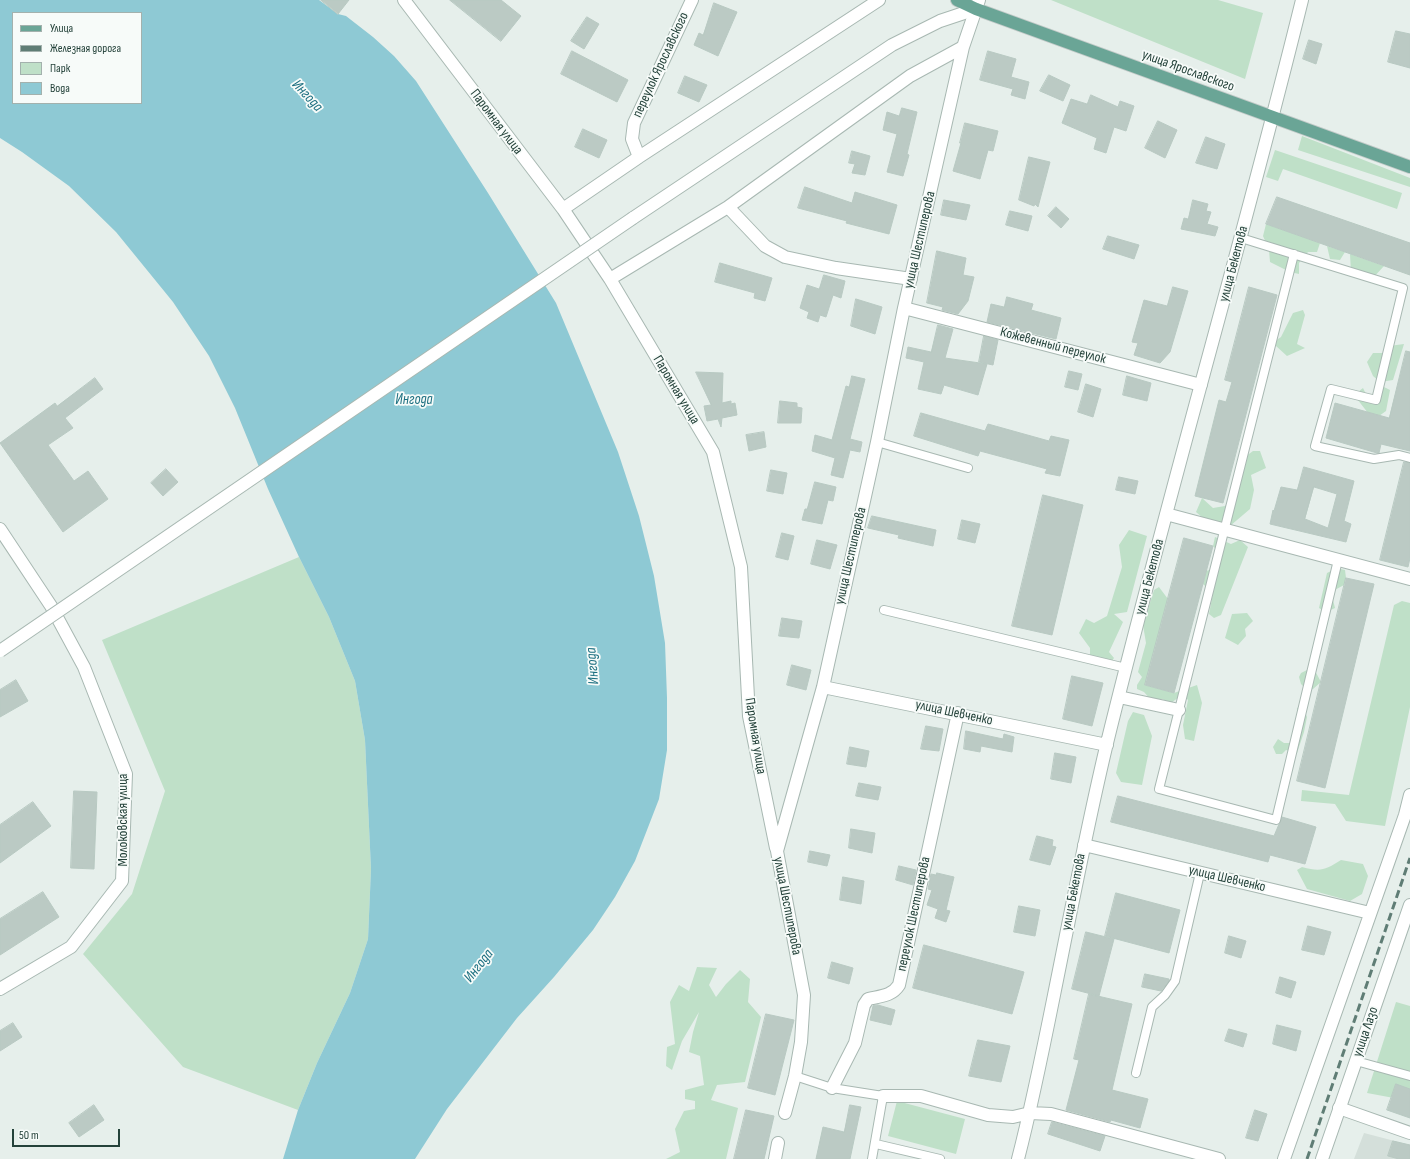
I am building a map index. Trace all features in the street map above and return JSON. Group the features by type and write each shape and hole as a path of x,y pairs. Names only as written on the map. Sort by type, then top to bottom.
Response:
{"main road":[{"name":"улица Ярославского","path":"957,0 978,5 1273,118 1410,167"}],"street":[{"name":"Паромная улица","path":"404,0 563,209 610,279 713,452 740,567 749,716 777,851"},
{"name":"переулок Ярославского","path":"639,157 632,139 634,123 692,0"},
{"path":"563,209 639,157 879,0"},
{"name":"улица Бекетова","path":"1018,1159 1030,1113 1084,845 1107,745 1166,514 1273,118 1302,0"},
{"path":"0,651 633,218 892,45 940,21 978,5"},
{"name":"улица Шестиперова","path":"785,1113 795,1076 801,1042 804,995 777,851 823,687 877,442 904,308 963,47 978,5"},
{"path":"610,279 728,207 910,76 963,47"},
{"path":"728,207 765,246 786,257 836,268 911,279"},
{"name":"Кожевенный переулок","path":"904,308 1201,385"},
{"path":"1166,514 1410,579"},
{"name":"Молоковская улица","path":"0,528 50,606 84,667 126,774 122,881 70,947 0,990"},
{"name":"улица Шевченко","path":"823,687 958,713 1107,745"},
{"path":"1119,697 1179,710"},
{"name":"переулок Шестиперова","path":"832,1088 855,1043 864,1005 868,999 890,994 896,990 899,985 958,713"},
{"path":"1284,1159 1405,815 1410,795"},
{"name":"улица Шевченко","path":"1084,845 1370,913"},
{"name":"улица Лазо","path":"1322,1159 1410,905"},
{"path":"883,1096 921,1096 988,1115 1013,1117 1030,1113 1051,1114 1219,1159"},
{"path":"1340,1108 1410,1133"},
{"path":"775,1159 778,1143"}],"lane":[{"path":"1241,238 1404,288 1376,400 1331,389 1315,446 1374,460 1399,455 1410,458"},
{"path":"1294,254 1159,789 1276,820 1338,560"},
{"path":"877,442 968,468"},
{"path":"884,610 1126,668"},
{"path":"1136,1073 1152,1007 1165,995 1175,981 1200,873"},
{"path":"1356,1061 1410,1076"},
{"path":"795,1076 832,1088 883,1096 876,1144 872,1159"},
{"path":"876,1144 920,1157 940,1159"}],"shaded area":[{"path":"1364,1133 1410,1145 1410,1159 1354,1159"}],"green space":[{"path":"1051,0 1218,0 1263,13 1245,79"},
{"path":"1302,136 1410,178 1410,187 1298,150"},
{"path":"1275,150 1402,193 1397,209 1283,169 1278,181 1266,177"},
{"path":"1266,224 1320,243 1317,252 1308,252 1299,263 1299,274 1290,272 1270,262 1269,250 1263,236"},
{"path":"1327,246 1345,252 1340,260 1330,259"},
{"path":"1350,254 1384,266 1372,279 1351,272"},
{"path":"1303,310 1305,315 1297,344 1305,348 1287,356 1276,346 1275,341 1281,337 1293,313"},
{"path":"1404,344 1393,380 1380,382 1373,376 1367,362 1373,353 1382,353 1388,361 1389,346"},
{"path":"1384,387 1390,390 1386,411 1379,416 1368,413 1354,395 1363,388 1368,398"},
{"path":"1253,451 1260,451 1266,468 1251,475 1254,490 1250,509 1230,526 1211,525 1196,512 1202,498 1213,508 1225,506 1239,490 1232,482 1237,479 1242,459"},
{"path":"1129,530 1147,536 1127,612 1114,614 1123,622 1109,652 1114,658 1107,668 1090,664 1090,648 1079,633 1086,619 1094,623 1107,616 1122,567 1119,545"},
{"path":"1215,537 1231,544 1240,540 1248,547 1221,615 1214,618 1209,614 1213,593 1203,584 1206,571 1219,567 1222,556 1213,546"},
{"path":"299,557 329,617 355,681 365,740 371,869 368,939 350,993 317,1063 298,1110 183,1067 83,954 132,894 165,791 102,640"},
{"path":"1337,568 1345,570 1346,578 1344,585 1331,592 1335,608 1326,612 1319,608 1327,573"},
{"path":"1159,587 1168,599 1145,685 1174,693 1197,685 1202,703 1194,741 1185,739 1183,725 1188,700 1183,694 1171,703 1162,699 1152,701 1144,692 1137,689 1137,685 1142,677 1138,672 1146,643 1143,625 1154,590"},
{"path":"1402,601 1410,603 1410,707 1385,826 1346,821 1335,804 1301,801 1302,790 1349,795 1394,605"},
{"path":"1247,613 1253,621 1245,629 1246,636 1238,645 1225,638 1232,614"},
{"path":"1313,667 1321,682 1313,689 1307,690 1301,684 1299,677 1301,673"},
{"path":"1303,706 1307,717 1297,753 1286,750 1282,754 1276,754 1273,747 1278,739 1284,743 1290,743 1295,726 1300,721 1297,715 1297,708"},
{"path":"1133,712 1144,715 1152,736 1142,785 1121,782 1116,773 1128,721"},
{"path":"1341,860 1363,864 1368,876 1362,894 1350,901 1307,889 1297,870 1302,867 1318,870 1323,869"},
{"path":"697,967 717,968 709,985 716,997 740,970 750,979 748,1002 761,1017 745,1082 717,1085 711,1100 738,1108 726,1159 666,1159 680,1152 675,1129 684,1111 695,1109 695,1101 685,1099 685,1090 704,1085 700,1056 689,1052 699,1012 682,1041 672,1070 666,1066 667,1047 675,1044 670,1002 679,985 689,991"},
{"path":"1396,1002 1410,1006 1410,1101 1367,1093"},
{"path":"897,1101 965,1119 956,1154 888,1136"}],"water":[{"name":"Ингода","path":"0,0 319,0 338,14 346,16 373,37 394,56 416,81 556,303 618,452 639,516 654,576 665,643 667,750 659,799 635,861 615,897 593,930 554,977 517,1018 447,1109 415,1159 283,1159 298,1110 317,1063 350,993 368,939 371,869 365,740 355,681 329,617 299,557 268,489 235,408 209,356 173,302 116,232 69,186 0,138"}],"building":[{"path":"321,0 349,0 338,14"},
{"path":"450,0 501,0 521,16 501,41"},
{"path":"714,3 737,12 718,56 694,45 699,33 703,35"},
{"path":"587,17 599,24 584,49 571,41"},
{"path":"1396,31 1410,34 1410,68 1388,62"},
{"path":"1309,40 1322,44 1316,64 1303,59"},
{"path":"572,51 628,80 617,102 561,74"},
{"path":"988,51 1016,59 1011,77 1029,82 1025,99 1011,95 1013,89 980,80"},
{"path":"1049,75 1070,85 1063,101 1040,91"},
{"path":"685,76 707,85 699,102 678,93"},
{"path":"1091,95 1118,107 1120,101 1134,106 1126,131 1114,127 1106,153 1094,149 1097,138 1062,123 1071,99 1087,104"},
{"path":"902,108 917,112 907,154 909,155 903,176 887,172 897,134 883,130 887,112 899,116"},
{"path":"1158,121 1177,130 1165,158 1145,148"},
{"path":"965,123 998,131 993,151 988,150 980,179 953,171"},
{"path":"583,129 607,140 599,158 575,147"},
{"path":"1206,137 1225,144 1217,169 1196,163"},
{"path":"852,151 870,156 865,175 852,173 855,164 849,163"},
{"path":"1029,157 1050,162 1038,207 1035,204 1034,206 1019,200"},
{"path":"805,187 852,203 855,192 897,205 889,234 846,223 847,221 798,208"},
{"path":"1277,197 1410,243 1410,275 1266,224"},
{"path":"944,200 970,205 966,220 941,215"},
{"path":"1193,200 1208,204 1206,211 1211,212 1207,224 1218,227 1215,236 1181,229 1184,218 1188,219"},
{"path":"1056,207 1069,219 1061,228 1048,216"},
{"path":"1010,211 1032,216 1028,231 1006,225"},
{"path":"1108,236 1139,245 1134,259 1103,249"},
{"path":"937,251 966,258 963,275 974,277 968,301 958,314 942,310 943,307 927,303"},
{"path":"720,263 772,278 765,301 754,298 755,293 715,282"},
{"path":"824,275 845,281 841,298 833,295 826,317 820,315 818,322 807,318 809,312 800,308 807,285 819,289"},
{"path":"1173,287 1188,291 1170,352 1160,363 1134,355 1138,343 1132,342 1144,300 1167,306"},
{"path":"1249,287 1277,295 1223,503 1195,496 1219,400 1226,402 1232,382 1225,380"},
{"path":"1007,297 1033,304 1031,310 1061,318 1056,339 987,322 991,304 1004,307"},
{"path":"856,299 882,307 875,334 851,326"},
{"path":"938,325 953,329 945,358 987,364 978,395 944,385 941,394 918,389 924,362 906,358 908,347 931,352"},
{"path":"984,336 998,340 993,365 979,362"},
{"path":"1406,351 1410,352 1410,451 1381,444 1379,453 1377,453 1326,438 1335,403 1389,418"},
{"path":"1069,371 1082,374 1078,390 1065,387"},
{"path":"696,372 723,373 722,403 731,401 731,404 735,403 737,415 722,418 721,427 718,419 707,421 704,406 711,405"},
{"path":"852,376 865,379 850,439 862,442 860,452 850,450 843,478 831,475 835,458 812,451 815,435 832,440 846,386 849,387"},
{"path":"1127,376 1151,383 1147,401 1123,395"},
{"path":"95,378 103,389 65,418 73,428 48,445 74,481 88,471 108,499 63,532 0,443 55,403 57,406"},
{"path":"1086,384 1101,389 1093,417 1078,412"},
{"path":"780,401 797,403 797,407 802,408 801,423 778,423"},
{"path":"921,413 985,431 988,424 1049,441 1051,436 1069,440 1060,476 1045,473 1047,469 980,451 978,456 914,436"},
{"path":"764,432 766,447 749,451 746,435"},
{"path":"1404,462 1410,463 1410,558 1408,567 1380,560"},
{"path":"1304,467 1354,481 1344,521 1351,524 1346,542 1270,524 1281,487 1297,490","holes":["1314,487 1337,494 1328,528 1305,519"]},
{"path":"166,469 178,482 163,496 151,483"},
{"path":"771,470 787,473 783,494 767,491"},
{"path":"1119,477 1138,481 1135,494 1116,490"},
{"path":"815,482 836,487 833,501 828,500 822,524 802,520"},
{"path":"1043,495 1083,505 1052,635 1012,626"},
{"path":"872,516 936,530 933,546 898,538 899,535 868,528"},
{"path":"962,520 980,524 975,543 958,539"},
{"path":"782,533 794,536 788,560 776,557"},
{"path":"1184,538 1213,546 1174,693 1145,685"},
{"path":"817,540 837,545 830,569 811,564"},
{"path":"1346,578 1374,584 1325,788 1297,781"},
{"path":"782,618 802,621 799,638 779,636"},
{"path":"792,665 811,670 806,690 787,685"},
{"path":"1072,676 1103,683 1092,726 1063,719"},
{"path":"16,680 28,701 0,717 0,690"},
{"path":"926,726 943,729 939,751 921,749"},
{"path":"966,731 1003,739 1004,734 1014,737 1012,752 981,746 980,752 964,749"},
{"path":"850,747 869,751 866,767 847,764"},
{"path":"1055,753 1076,757 1071,783 1051,779"},
{"path":"859,783 881,787 878,800 856,796"},
{"path":"74,791 97,792 94,869 71,868"},
{"path":"1118,796 1274,836 1282,817 1316,827 1305,864 1270,855 1268,862 1111,822"},
{"path":"33,802 51,826 0,863 0,825"},
{"path":"851,829 875,833 872,853 849,848"},
{"path":"1037,836 1053,840 1052,846 1056,847 1050,865 1030,860"},
{"path":"810,851 830,855 827,866 808,862"},
{"path":"899,866 916,870 913,885 896,880"},
{"path":"937,873 954,877 946,910 950,911 946,922 935,918 938,909 927,905 932,890 928,889 931,874 936,875"},
{"path":"843,877 864,881 861,904 840,900"},
{"path":"43,892 59,917 0,955 0,919"},
{"path":"1116,893 1180,910 1169,953 1105,936"},
{"path":"1019,906 1040,910 1035,936 1014,932"},
{"path":"1308,926 1331,932 1324,955 1302,950"},
{"path":"1086,932 1114,939 1099,996 1072,989"},
{"path":"1229,936 1246,941 1241,958 1225,953"},
{"path":"924,945 1024,972 1012,1014 913,988"},
{"path":"832,962 853,968 849,984 828,978"},
{"path":"1145,974 1169,979 1169,981 1161,991 1142,987"},
{"path":"1280,977 1296,982 1291,998 1276,993"},
{"path":"1089,994 1132,1004 1112,1090 1148,1099 1140,1128 1111,1120 1110,1122 1066,1110 1079,1060 1074,1059"},
{"path":"878,1005 895,1010 891,1025 870,1020 873,1006"},
{"path":"766,1014 794,1020 775,1095 748,1088"},
{"path":"13,1023 22,1037 0,1051 0,1031"},
{"path":"1277,1025 1301,1031 1296,1051 1273,1044"},
{"path":"1229,1029 1247,1034 1243,1047 1225,1041"},
{"path":"978,1040 1010,1046 1001,1082 969,1076"},
{"path":"1396,1084 1410,1089 1410,1118 1387,1110"},
{"path":"94,1105 104,1120 79,1137 69,1123"},
{"path":"850,1105 861,1107 850,1159 816,1159 823,1127 844,1132"},
{"path":"746,1110 774,1116 764,1159 734,1159"},
{"path":"1255,1110 1267,1114 1258,1141 1246,1138"},
{"path":"1052,1122 1105,1136 1100,1151 1048,1134"},
{"path":"1393,1141 1410,1145 1410,1159 1399,1159 1388,1156"}],"railway":[{"path":"1307,1159 1410,858"}]}
